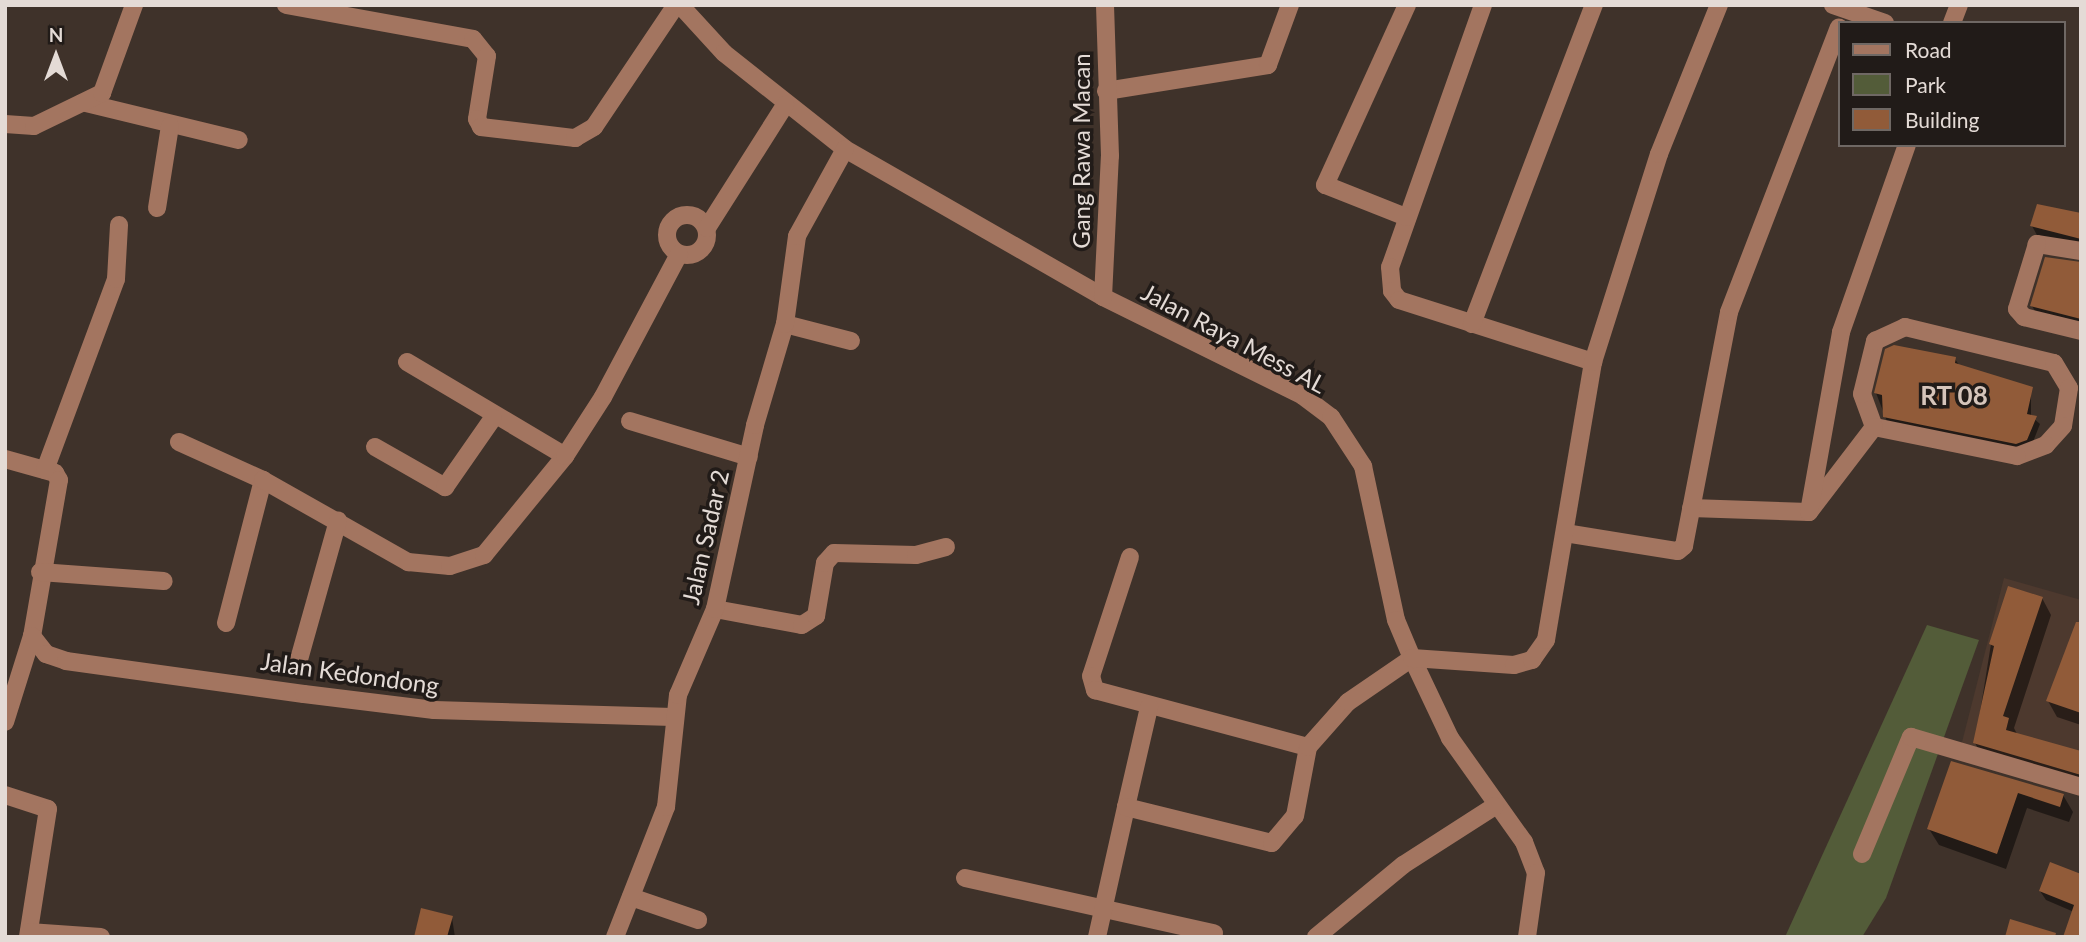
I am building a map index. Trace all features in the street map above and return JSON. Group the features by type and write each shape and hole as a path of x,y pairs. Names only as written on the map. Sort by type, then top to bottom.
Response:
{"street":[{"path":"5,124 34,127 102,93 134,5"},
{"path":"285,5 473,39 487,56 477,119 481,127 587,135 678,5"},
{"name":"Jalan Raya Mess AL","path":"678,5 785,105 845,149 1103,297 1303,396 1331,417 1363,466 1396,620 1412,658 1450,738 1495,806 1524,842 1536,873 1527,937"},
{"name":"Gang Rawa Macan","path":"1103,297 1110,156 1105,5"},
{"path":"1106,91 1268,65 1290,5"},
{"path":"1406,217 1325,186 1407,5"},
{"path":"1483,5 1390,267 1392,291 1399,300 1593,362"},
{"path":"1472,324 1594,5"},
{"path":"1126,807 1272,843 1296,816 1308,747 1348,702 1412,658 1514,665 1532,660 1546,640 1593,362 1658,154 1719,5"},
{"path":"1841,14 1875,21"},
{"path":"1565,533 1678,551 1691,508 1728,312 1838,22"},
{"path":"86,103 170,127 239,140"},
{"path":"679,254 701,250 707,228 785,105"},
{"path":"157,208 170,127"},
{"path":"1809,512 1841,332 1906,147"},
{"name":"Jalan Sadar 2","path":"615,937 666,807 673,717 715,609 749,457 785,324 797,236 845,149"},
{"path":"679,254 667,242 673,219 688,214 707,228"},
{"path":"45,470 116,279 119,225"},
{"path":"2081,251 2037,244 2017,309 2024,317 2081,331"},
{"path":"179,442 263,480 408,562 432,567 472,561 496,541 565,456 679,254"},
{"path":"785,324 851,341"},
{"path":"1894,328 2038,357 2065,373 2069,388 2056,436 2017,456 1874,427 1862,394 1875,341 1894,328"},
{"path":"407,362 493,418 565,456"},
{"path":"375,447 445,487 493,418"},
{"path":"629,421 749,457"},
{"path":"1809,512 1842,474 1874,427"},
{"path":"5,458 45,470 59,480 40,572 32,636 5,722"},
{"path":"226,623 263,480"},
{"path":"1691,508 1809,512"},
{"path":"298,663 338,521"},
{"path":"715,609 802,625 816,616 825,563 834,553 916,555 946,547"},
{"path":"1130,557 1091,676 1095,690 1149,707 1308,747"},
{"path":"40,572 164,581"},
{"name":"Jalan Kedondong","path":"32,636 46,654 66,660 330,698 434,710 673,717"},
{"path":"1097,937 1149,707"},
{"path":"1862,853 1911,737 2081,787"},
{"path":"5,795 48,809 28,934 101,937"},
{"path":"1316,937 1403,865 1495,806"},
{"path":"965,878 1214,933"},
{"path":"631,897 698,920"}],"shaded area":[{"path":"2004,578 2081,600 2081,785 1960,750"}],"green space":[{"path":"1927,625 1979,640 1886,898 1862,937 1785,937"}],"building":[{"path":"2037,204 2081,213 2081,239 2030,226"},
{"path":"2045,257 2081,262 2081,319 2030,306"},
{"path":"1894,345 1956,357 1955,363 2033,387 2027,414 2037,416 2027,440 2016,444 1883,417 1882,395 1874,393 1885,349"},
{"path":"2008,586 2043,597 2003,716 2009,718 2006,730 2081,751 2081,775 1973,743 1994,646 1989,644"},
{"path":"2076,622 2081,622 2081,713 2046,701"},
{"path":"1951,761 2064,794 2060,807 2018,793 1997,854 1927,829"},
{"path":"2050,862 2081,874 2081,937 2063,937 2074,905 2039,891"},
{"path":"421,908 453,916 447,937 414,937"},
{"path":"2010,919 2056,933 2055,937 2005,937"}],"district":[{"name":"RT 08","path":"1954,396"}]}
